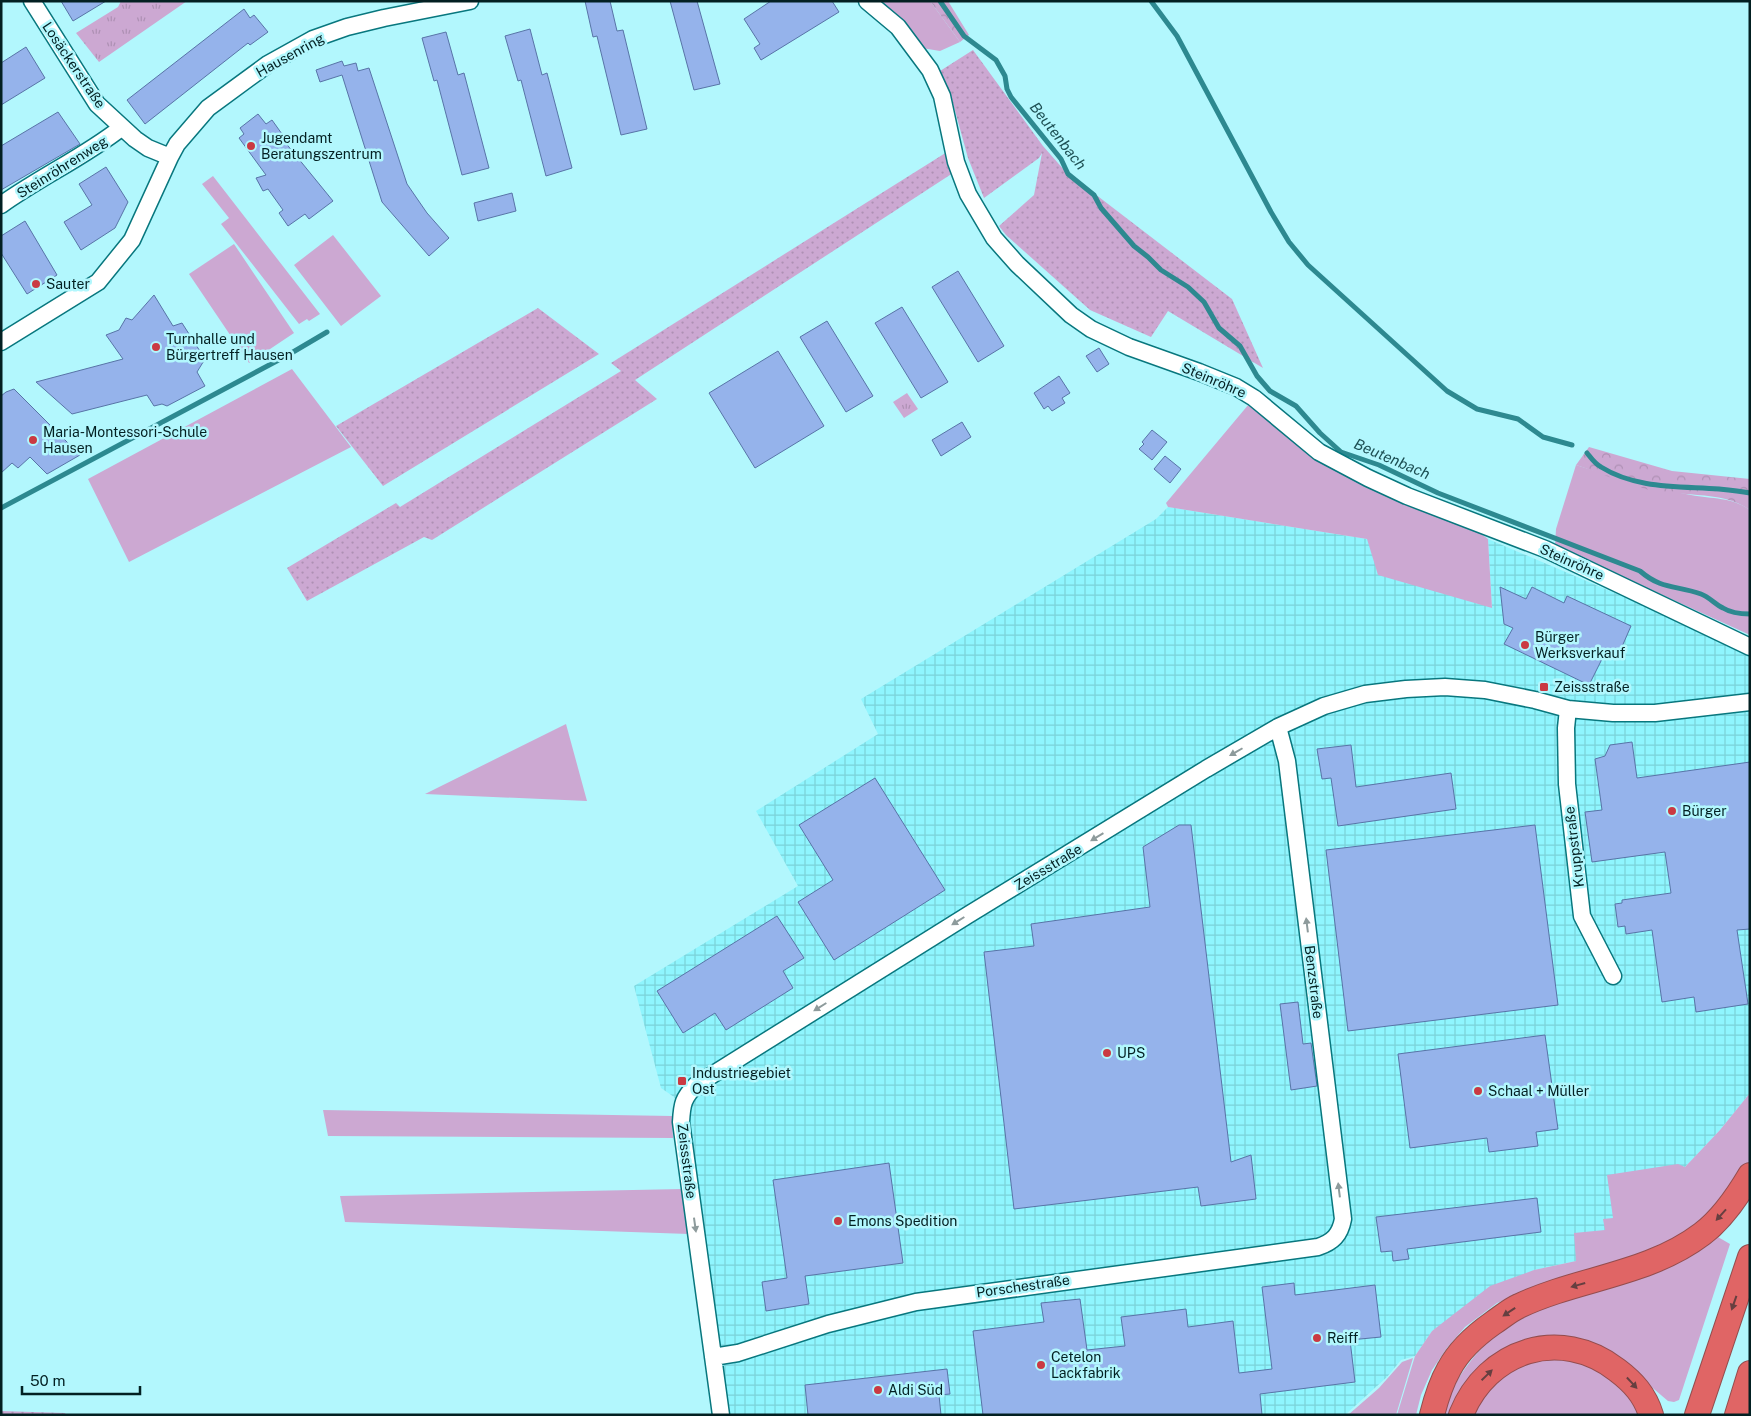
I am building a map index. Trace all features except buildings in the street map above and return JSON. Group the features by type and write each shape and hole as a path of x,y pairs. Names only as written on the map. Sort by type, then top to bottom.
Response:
{"highway":[{"path":"1432,1415 1437,1394 1449,1368 1458,1354 1485,1328 1517,1306 1551,1293 1647,1264 1677,1250 1702,1234 1723,1214 1750,1176"},
{"path":"1697,1415 1750,1257"},
{"path":"1460,1415 1473,1391 1488,1372 1499,1364 1521,1353 1558,1348 1582,1351 1604,1360 1614,1367 1631,1380 1638,1389 1651,1415"},
{"path":"1737,1415 1749,1379"}],"street":[{"name":"Losäckerstraße","path":"32,1 97,104 122,128 148,148 170,157"},
{"name":"Hausenring","path":"1,342 98,282 132,240 170,157 178,144 208,108 268,64 313,40 347,28 384,18 470,1"},
{"name":"Steinröhre","path":"867,1 898,27 930,70 942,96 956,162 962,178 972,201 994,238 1017,264 1071,315 1091,328 1129,347 1236,387 1254,398 1319,452 1368,478 1408,496 1545,549 1750,647"},
{"name":"Steinröhrenweg","path":"1,205 103,142 122,128"},
{"name":"Zeissstraße","path":"720,1415 714,1357 682,1122 682,1108 686,1094 696,1085 1206,769 1278,727 1324,706 1365,694 1406,688 1445,687 1486,690 1568,709 1613,713 1655,713 1750,702"},
{"name":"Kruppstraße","path":"1568,709 1566,728 1567,784 1582,916 1613,976"},
{"name":"Benzstraße","path":"1278,727 1287,761 1343,1219 1341,1230 1337,1237"},
{"name":"Porschestraße","path":"714,1357 738,1353 828,1324 916,1302 1318,1247 1328,1244 1337,1237"}],"shaded area":[{"path":"1168,507 1367,539 1492,607 1488,539 1624,597 1719,632 1750,647 1750,1093 1720,1130 1685,1167 1613,1218 1605,1230 1576,1261 1534,1270 1432,1331 1415,1356 1401,1360 1387,1377 1345,1415 728,1415 692,1138 674,1097 661,1088 634,986 798,886 756,811 878,734 861,699 1156,519"}],"green space":[{"path":"121,1 187,1 99,62 76,33 118,7"},
{"path":"879,1 930,1 960,42 940,51 922,48"},
{"path":"930,1 948,1 969,35 960,42"},
{"path":"973,50 1043,146 1065,171 1232,299 1263,368 1168,311 1151,337 1090,310 1006,235 999,226 1034,195 1042,153 1039,158 984,198 968,158 951,96 940,71"},
{"path":"947,152 953,173 635,380 657,399 432,540 424,537 307,601 287,568 396,503 400,507 621,371 611,363"},
{"path":"213,176 320,314 309,321 307,319 299,324 221,224 229,218 202,184"},
{"path":"333,235 381,296 341,326 294,265"},
{"path":"234,244 294,333 249,363 189,274"},
{"path":"538,308 599,354 383,486 336,426"},
{"path":"292,369 351,447 129,562 88,479"},
{"path":"907,393 918,409 904,418 893,402"},
{"path":"1254,398 1317,456 1476,530 1488,539 1492,608 1378,575 1367,539 1168,507 1166,503"},
{"path":"1589,447 1672,471 1750,479 1750,510 1738,503 1712,496 1669,493 1642,488 1576,465"},
{"path":"1576,465 1662,489 1722,499 1750,510 1750,635 1555,546 1556,529"},
{"path":"566,724 587,801 425,794"},
{"path":"1750,1093 1750,1165 1716,1210 1657,1252 1519,1294 1497,1303 1465,1327 1447,1348 1432,1370 1421,1395 1416,1415 1397,1415 1415,1356 1432,1331 1490,1286 1534,1270 1576,1261 1574,1233 1605,1230 1603,1219 1613,1218 1607,1175 1678,1164 1685,1167 1720,1130"},
{"path":"323,1110 672,1116 673,1138 328,1136"},
{"path":"683,1189 689,1234 345,1222 340,1196"},
{"path":"1711,1233 1730,1244 1679,1400 1674,1402 1668,1401 1621,1361 1543,1340 1453,1415 1444,1415 1454,1388 1469,1363 1489,1341 1511,1322"},
{"path":"1563,1357 1616,1377 1642,1415 1470,1415 1493,1384 1515,1367 1533,1361"},
{"path":"1413,1358 1396,1415 1348,1415 1379,1388 1402,1362"},
{"path":"1,1411 65,1413 66,1415 1,1415"}],"waterway":[{"name":"Beutenbach","path":"940,1 964,36 996,60 1005,76 1007,89 1011,97 1061,159 1068,174 1094,195 1101,208 1134,246 1161,270 1188,287 1204,302 1219,328 1240,346 1257,376 1270,391 1296,406 1320,433 1341,452 1379,465 1438,493 1640,571 1662,584 1701,594 1729,611 1750,614"},
{"path":"1151,1 1177,36 1271,212 1289,242 1308,265 1447,391 1477,409 1518,419 1543,437 1572,445"},
{"path":"1,508 288,355 327,332"},
{"path":"1587,453 1599,466 1614,474 1643,483 1750,493"}],"place":[{"name":"Jugendamt Beratungszentrum","path":"251,146"},
{"name":"Sauter","path":"36,284"},
{"name":"Turnhalle und Bürgertreff Hausen","path":"156,347"},
{"name":"Maria-Montessori-Schule Hausen","path":"33,440"},
{"name":"Bürger Werksverkauf","path":"1525,645"},
{"name":"Zeissstraße","path":"1544,687"},
{"name":"Bürger","path":"1672,811"},
{"name":"UPS","path":"1107,1053"},
{"name":"Industriegebiet Ost","path":"682,1081"},
{"name":"Schaal + Müller","path":"1478,1091"},
{"name":"Emons Spedition","path":"838,1221"},
{"name":"Reiff","path":"1317,1338"},
{"name":"Cetelon Lackfabrik","path":"1041,1365"},
{"name":"Aldi Süd","path":"878,1390"}]}
